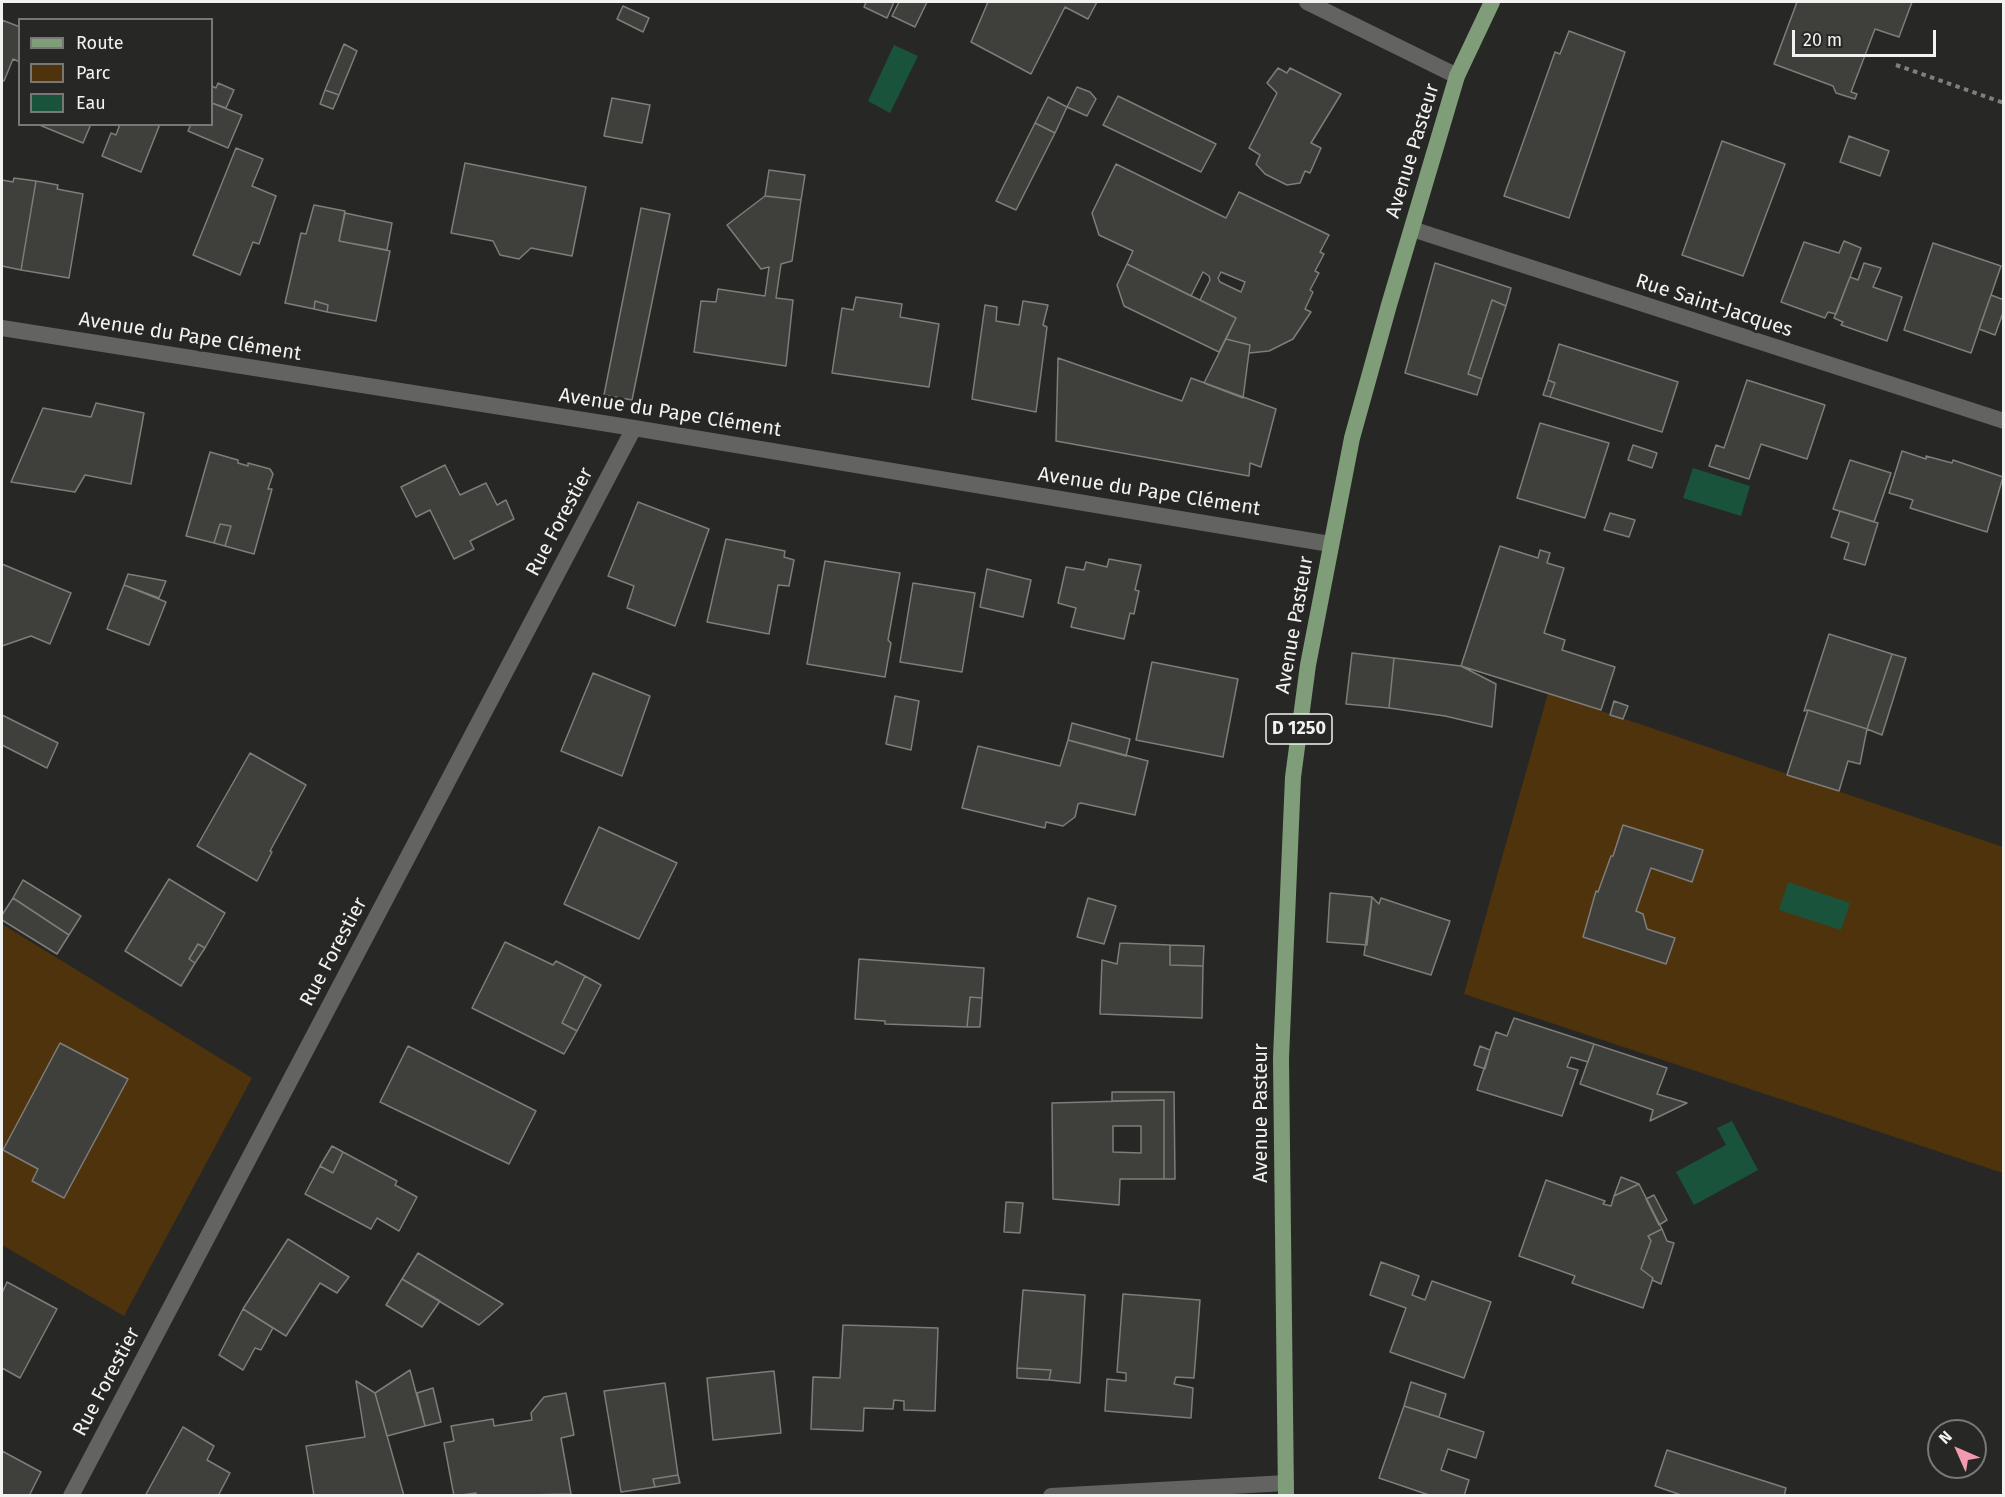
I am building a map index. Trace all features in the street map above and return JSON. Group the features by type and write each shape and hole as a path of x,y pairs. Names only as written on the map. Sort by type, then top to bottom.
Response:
{"main road":[{"name":"Avenue Pasteur","path":"1286,1489 1281,1058 1293,789 1308,665 1352,438 1457,76 1492,2"}],"street":[{"path":"1307,2 1457,76"},
{"name":"Rue Saint-Jacques","path":"1412,229 2004,421"},
{"name":"Avenue du Pape Clément","path":"2,328 634,428 1330,544"},
{"name":"Rue Forestier","path":"71,1496 634,428"},
{"path":"1051,1496 1286,1489"}],"path":[{"path":"1896,65 2004,103"}],"green space":[{"path":"1548,693 2003,847 2003,1173 1464,994"},
{"path":"2,924 252,1078 124,1316 2,1245"}],"water":[{"path":"894,45 918,56 890,113 868,101"},
{"path":"1693,468 1750,486 1741,516 1683,498"},
{"path":"1788,882 1850,903 1841,930 1779,910"},
{"path":"1732,1121 1758,1170 1694,1205 1676,1172 1726,1145 1717,1128"}],"building":[{"path":"866,2 894,2 887,18 864,7"},
{"path":"899,2 927,2 915,27 892,16"},
{"path":"988,2 1097,2 1088,19 1065,7 1031,74 971,42"},
{"path":"1797,2 1912,2 1899,37 1875,29 1851,92 1857,94 1855,99 1836,93 1833,86 1774,64"},
{"path":"623,6 649,18 643,32 617,19"},
{"path":"2,20 18,26 18,61 13,59 4,81 2,80"},
{"path":"1569,31 1625,52 1569,218 1504,196 1555,52 1560,54"},
{"path":"344,44 357,51 339,95 325,90"},
{"path":"1278,68 1287,73 1290,68 1341,94 1311,143 1321,148 1310,173 1305,171 1300,183 1287,185 1265,174 1256,164 1260,155 1249,148 1277,93 1267,83"},
{"path":"218,83 234,90 226,108 213,103 213,86 216,88"},
{"path":"1077,87 1090,92 1096,99 1087,116 1067,107"},
{"path":"325,90 339,95 333,109 320,104"},
{"path":"1118,96 1216,144 1201,172 1103,125"},
{"path":"1048,97 1067,107 1055,133 1035,123"},
{"path":"612,98 650,105 642,143 604,136"},
{"path":"213,103 242,115 228,148 188,131 190,126 213,126"},
{"path":"1035,123 1055,133 1016,210 996,201"},
{"path":"42,126 90,126 83,143"},
{"path":"119,126 159,126 141,172 102,156 111,133 116,135"},
{"path":"1849,136 1889,151 1880,176 1840,162"},
{"path":"1722,141 1785,164 1743,276 1682,255"},
{"path":"236,148 263,159 252,186 276,196 259,244 253,242 240,275 193,255"},
{"path":"465,163 586,187 572,256 531,248 519,259 500,255 493,241 451,233"},
{"path":"1116,164 1226,218 1239,192 1329,235 1320,252 1324,254 1315,271 1319,273 1310,290 1313,292 1305,309 1311,312 1293,339 1269,351 1249,353 1250,345 1226,339 1236,318 1200,300 1210,280 1209,276 1203,272 1191,296 1127,264 1133,251 1099,235 1092,213","holes":["1221,272 1245,282 1241,292 1220,282 1218,278"]},
{"path":"769,170 805,175 801,200 765,196"},
{"path":"14,178 36,181 21,270 2,266 2,180 13,182"},
{"path":"36,181 58,185 57,189 83,194 69,278 21,270"},
{"path":"765,196 801,200 792,261 781,264 776,298 793,300 786,366 694,352 701,301 716,302 718,289 765,296 769,267 761,269 727,225"},
{"path":"314,205 345,211 339,241 390,251 376,321 327,312 328,305 315,301 314,309 285,303 301,233 306,234"},
{"path":"641,208 670,214 632,400 604,395"},
{"path":"345,213 392,223 387,250 339,241"},
{"path":"1844,241 1861,248 1836,314 1828,312 1825,318 1781,302 1804,242 1839,253"},
{"path":"1933,243 2001,266 1971,353 1904,330"},
{"path":"1435,263 1511,288 1506,306 1492,300 1468,374 1482,379 1477,395 1405,373"},
{"path":"1864,263 1881,268 1873,287 1902,297 1887,341 1841,325 1843,322 1834,318 1850,277 1858,280"},
{"path":"1127,264 1236,318 1219,352 1124,306 1117,285"},
{"path":"1991,295 2004,300 2004,310 1995,335 1979,329"},
{"path":"856,297 902,304 900,317 939,324 929,387 832,373 842,308 853,310"},
{"path":"1492,300 1506,306 1482,379 1468,374"},
{"path":"315,301 328,305 327,312 314,309"},
{"path":"1023,301 1048,305 1043,325 1047,327 1036,412 972,399 985,305 997,307 996,321 1019,325"},
{"path":"1226,339 1250,345 1243,398 1204,383"},
{"path":"1559,344 1678,382 1662,432 1550,397 1555,383 1548,380"},
{"path":"1058,358 1182,401 1191,378 1276,409 1261,467 1250,463 1249,476 1056,441"},
{"path":"1548,380 1555,383 1550,397 1543,395"},
{"path":"1747,380 1825,405 1807,459 1761,444 1749,479 1709,466 1716,445 1724,448"},
{"path":"96,403 144,413 131,484 85,475 75,492 11,482 43,408 91,417"},
{"path":"1540,423 1609,443 1585,518 1517,498"},
{"path":"1633,445 1657,453 1652,468 1628,460"},
{"path":"1902,451 1926,459 1926,456 1952,463 1953,460 2003,477 1987,532 1910,508 1913,500 1889,493"},
{"path":"210,452 238,460 238,463 248,466 248,463 270,469 273,474 268,489 272,489 254,554 225,546 231,526 220,524 214,543 186,536"},
{"path":"1850,460 1891,473 1874,522 1833,509"},
{"path":"445,465 460,495 486,483 497,505 506,500 514,519 470,541 474,549 454,559 430,510 416,517 401,487"},
{"path":"638,502 709,529 675,626 627,608 634,586 608,576"},
{"path":"1840,511 1878,523 1865,565 1844,559 1849,543 1831,537"},
{"path":"1610,513 1635,520 1629,537 1604,530"},
{"path":"220,524 231,526 225,546 214,543"},
{"path":"726,539 785,551 784,557 794,560 789,586 778,585 769,634 707,622"},
{"path":"1500,546 1538,558 1540,550 1550,553 1547,563 1564,568 1544,633 1565,640 1562,650 1615,667 1601,710 1461,666"},
{"path":"1109,559 1141,565 1135,590 1139,591 1134,614 1130,613 1124,639 1071,627 1076,608 1058,603 1066,567 1084,570 1086,562 1107,567"},
{"path":"825,561 900,573 888,640 891,643 885,677 807,664"},
{"path":"2,564 71,593 50,644 31,636 2,646"},
{"path":"987,569 1031,580 1023,617 980,607"},
{"path":"128,574 166,581 159,598 124,585"},
{"path":"913,583 975,593 962,672 900,662"},
{"path":"124,585 166,602 149,645 107,629"},
{"path":"1829,634 1892,654 1867,729 1808,710 1804,711"},
{"path":"1352,653 1394,658 1389,708 1346,704"},
{"path":"1892,654 1906,658 1882,735 1867,729"},
{"path":"1394,658 1461,666 1496,684 1492,727 1445,716 1389,708"},
{"path":"1152,662 1238,679 1223,757 1136,740"},
{"path":"593,673 650,696 622,776 561,751"},
{"path":"895,696 919,701 911,750 886,744"},
{"path":"1614,701 1628,706 1623,719 1610,715"},
{"path":"1808,710 1867,729 1860,764 1848,761 1839,791 1787,775"},
{"path":"2,715 58,743 47,768 2,745"},
{"path":"1072,723 1130,739 1126,756 1068,740"},
{"path":"1068,740 1148,761 1135,815 1081,803 1078,804 1075,817 1063,826 1046,822 1045,828 962,808 978,746 1060,766"},
{"path":"250,753 306,785 270,851 272,852 257,881 197,846"},
{"path":"1623,825 1703,850 1692,882 1651,868 1636,911 1643,914 1647,929 1675,938 1666,964 1583,937 1596,891 1598,892 1611,856 1613,856"},
{"path":"599,827 677,863 639,939 564,904"},
{"path":"169,879 225,913 205,948 198,944 189,959 195,963 181,986 125,951"},
{"path":"23,880 81,916 69,935 13,898"},
{"path":"1330,893 1372,897 1367,945 1327,942"},
{"path":"1372,897 1379,904 1381,898 1450,921 1431,975 1364,955"},
{"path":"13,898 69,935 57,954 2,920 2,915"},
{"path":"1088,898 1116,906 1104,944 1077,937"},
{"path":"505,942 553,965 556,961 585,976 562,1023 577,1031 564,1054 472,1008"},
{"path":"1120,943 1170,945 1170,965 1203,966 1202,1018 1100,1014 1102,960 1117,964"},
{"path":"198,944 205,948 195,963 189,959"},
{"path":"1170,945 1204,946 1203,966 1170,965"},
{"path":"859,959 984,968 982,998 970,997 967,1027 885,1024 885,1021 855,1019"},
{"path":"585,976 601,985 577,1031 562,1023"},
{"path":"970,997 982,998 980,1027 967,1027"},
{"path":"1514,1018 1594,1044 1588,1062 1571,1057 1567,1067 1578,1070 1562,1116 1477,1090 1496,1032 1507,1036"},
{"path":"60,1043 128,1079 64,1198 32,1181 38,1169 3,1150"},
{"path":"1594,1044 1667,1068 1657,1094 1687,1103 1650,1121 1653,1110 1580,1084"},
{"path":"408,1046 536,1111 509,1164 380,1102"},
{"path":"1480,1046 1490,1050 1485,1069 1474,1065"},
{"path":"1112,1092 1174,1092 1175,1179 1164,1179 1164,1100 1112,1101"},
{"path":"1164,1100 1164,1179 1120,1179 1119,1205 1053,1199 1052,1103","holes":["1113,1126 1141,1126 1141,1153 1113,1152"]},
{"path":"332,1146 343,1152 333,1173 320,1166"},
{"path":"343,1152 397,1181 395,1185 417,1197 399,1231 377,1218 371,1229 305,1194 320,1166 333,1173"},
{"path":"1621,1177 1639,1184 1614,1196"},
{"path":"1546,1180 1605,1201 1603,1204 1611,1206 1614,1196 1639,1184 1662,1229 1648,1236 1651,1241 1641,1269 1653,1278 1643,1308 1572,1283 1575,1276 1519,1256"},
{"path":"1654,1195 1667,1220 1659,1225 1646,1199"},
{"path":"1006,1202 1023,1203 1020,1233 1004,1232"},
{"path":"1662,1229 1667,1241 1674,1243 1661,1284 1652,1280 1653,1278 1641,1269 1651,1241 1648,1236"},
{"path":"288,1239 349,1277 337,1293 320,1283 286,1336 243,1309"},
{"path":"418,1253 503,1304 479,1325 402,1279"},
{"path":"1381,1262 1419,1276 1412,1295 1425,1300 1432,1281 1491,1302 1464,1378 1390,1352 1406,1308 1370,1295"},
{"path":"402,1279 440,1301 422,1327 386,1305"},
{"path":"7,1282 57,1309 20,1378 2,1368 2,1293"},
{"path":"1023,1290 1085,1295 1080,1383 1049,1380 1051,1370 1017,1368"},
{"path":"1123,1294 1200,1300 1194,1378 1176,1377 1174,1384 1193,1388 1191,1418 1105,1411 1107,1379 1126,1381 1126,1373 1117,1372"},
{"path":"243,1309 273,1328 261,1350 255,1348 243,1370 219,1355"},
{"path":"843,1325 938,1328 935,1411 904,1410 904,1401 894,1400 893,1409 864,1408 863,1431 811,1429 813,1377 840,1378"},
{"path":"1017,1368 1051,1370 1049,1380 1017,1378"},
{"path":"410,1370 425,1426 387,1436 375,1393"},
{"path":"774,1371 781,1433 713,1440 707,1378"},
{"path":"356,1381 375,1393 404,1496 314,1496 306,1446 365,1437"},
{"path":"1411,1382 1446,1394 1439,1417 1404,1406"},
{"path":"665,1383 678,1475 653,1479 655,1487 621,1492 604,1391"},
{"path":"433,1388 441,1422 425,1426 417,1393"},
{"path":"566,1393 574,1435 561,1438 571,1494 476,1496 476,1493 454,1496 444,1443 454,1441 451,1426 493,1419 494,1426 532,1420 531,1413 544,1397"},
{"path":"1404,1406 1484,1432 1476,1458 1448,1449 1441,1470 1469,1480 1464,1496 1432,1496 1379,1478"},
{"path":"183,1427 214,1446 207,1460 230,1473 218,1496 145,1496"},
{"path":"1667,1450 1786,1488 1784,1496 1684,1496 1655,1486"},
{"path":"2,1451 41,1472 29,1496 2,1496"},
{"path":"678,1475 680,1483 655,1487 653,1479"}]}
